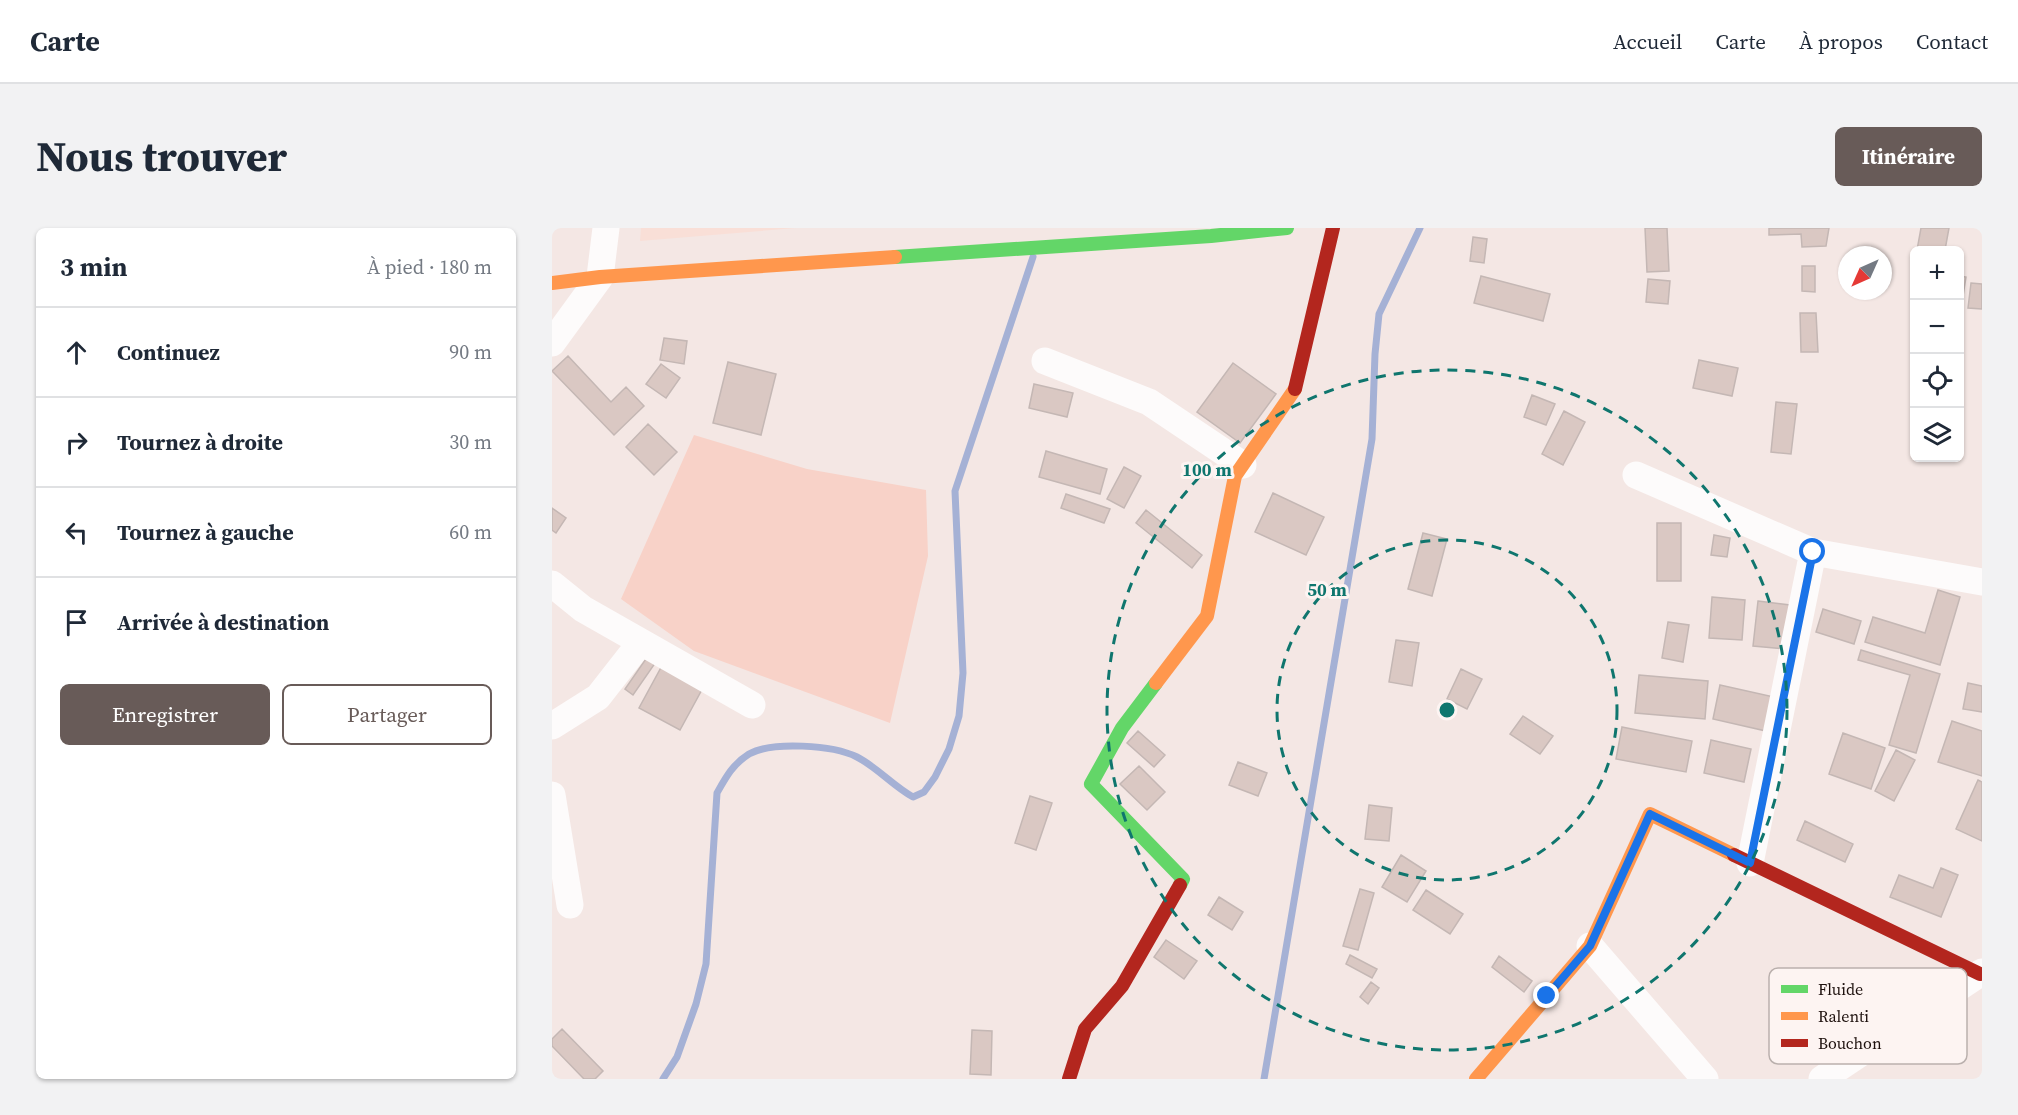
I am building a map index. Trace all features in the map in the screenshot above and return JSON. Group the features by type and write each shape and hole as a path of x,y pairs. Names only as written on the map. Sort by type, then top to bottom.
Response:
{"street":[{"path":"552,343 600,278 606,228"},
{"path":"552,284 600,278 1211,236 1287,228"},
{"path":"1069,1079 1085,1029 1122,986 1183,879 1091,784 1122,728 1208,616 1236,476 1295,390 1333,228"},
{"path":"1045,361 1149,402 1243,465"},
{"path":"1635,475 1813,552 1982,582"},
{"path":"1750,863 1813,552"},
{"path":"552,584 583,609 752,705"},
{"path":"552,726 598,697 641,642"},
{"path":"552,795 570,905"},
{"path":"1476,1079 1590,946 1650,814 1981,973"},
{"path":"1590,946 1706,1079"},
{"path":"1967,982 1981,973"},
{"path":"1822,1079 1844,1064"}],"shaded area":[{"path":"641,228 796,228 640,241"},
{"path":"694,435 807,469 926,490 928,556 890,723 694,651 621,599"}],"building":[{"path":"1645,228 1667,228 1669,271 1647,272"},
{"path":"1769,228 1829,228 1826,246 1802,247 1801,234 1769,235"},
{"path":"1921,228 1949,228 1946,246 1918,246"},
{"path":"1473,237 1487,239 1484,263 1470,261"},
{"path":"1802,266 1815,266 1815,292 1802,291"},
{"path":"1481,276 1550,294 1543,321 1474,303"},
{"path":"1648,279 1670,281 1668,304 1646,302"},
{"path":"1971,283 1982,284 1982,309 1968,308"},
{"path":"1800,313 1816,313 1818,352 1801,352"},
{"path":"664,338 687,341 684,364 660,360"},
{"path":"568,356 611,402 626,387 644,406 614,435 552,371"},
{"path":"1699,360 1738,368 1732,396 1693,388"},
{"path":"728,362 776,374 761,435 713,423"},
{"path":"1233,363 1276,394 1240,443 1197,412"},
{"path":"661,364 680,378 666,398 646,384"},
{"path":"1034,384 1073,393 1067,417 1029,408"},
{"path":"1532,395 1555,404 1546,425 1524,417"},
{"path":"1776,402 1797,404 1791,454 1771,452"},
{"path":"1564,411 1585,422 1563,465 1542,454"},
{"path":"648,424 677,452 654,475 626,447"},
{"path":"1046,451 1107,469 1100,494 1039,477"},
{"path":"1124,467 1141,476 1124,508 1107,499"},
{"path":"1273,493 1324,517 1306,555 1255,532"},
{"path":"1066,494 1110,509 1104,523 1061,508"},
{"path":"552,508 566,518 556,533 552,530"},
{"path":"1146,510 1202,555 1192,568 1136,523"},
{"path":"1657,523 1681,523 1681,581 1657,581"},
{"path":"1423,533 1447,539 1432,596 1408,589"},
{"path":"1714,535 1730,538 1727,557 1711,555"},
{"path":"1938,590 1960,597 1940,665 1865,642 1873,617 1925,633"},
{"path":"1712,597 1745,600 1742,640 1709,638"},
{"path":"1758,601 1790,605 1786,649 1753,646"},
{"path":"1823,609 1861,621 1854,644 1816,632"},
{"path":"1668,622 1689,625 1683,662 1662,658"},
{"path":"1396,640 1419,643 1412,686 1389,682"},
{"path":"1861,650 1940,674 1916,753 1889,745 1910,675 1858,660"},
{"path":"650,653 658,659 633,695 625,689"},
{"path":"664,662 705,684 680,730 639,708"},
{"path":"1461,669 1482,679 1467,709 1447,699"},
{"path":"1639,675 1708,681 1705,719 1635,713"},
{"path":"1968,683 1982,686 1982,712 1963,709"},
{"path":"1720,685 1774,697 1766,731 1713,719"},
{"path":"1523,716 1553,736 1540,754 1510,734"},
{"path":"1952,721 1982,731 1982,776 1938,762"},
{"path":"1622,727 1692,741 1686,772 1616,759"},
{"path":"1138,731 1165,755 1154,767 1127,743"},
{"path":"1843,733 1885,748 1871,789 1829,774"},
{"path":"1711,740 1751,749 1744,782 1704,773"},
{"path":"1896,750 1915,760 1894,801 1875,791"},
{"path":"1238,762 1267,773 1258,796 1229,785"},
{"path":"1139,766 1165,792 1147,810 1120,784"},
{"path":"1978,780 1982,782 1982,841 1956,829"},
{"path":"1030,796 1052,803 1036,850 1015,843"},
{"path":"1369,805 1392,808 1389,841 1365,839"},
{"path":"1805,821 1853,844 1845,862 1797,840"},
{"path":"1401,855 1426,871 1407,902 1382,887"},
{"path":"1941,868 1958,875 1941,917 1890,897 1899,875 1933,888"},
{"path":"1360,889 1374,893 1358,950 1343,946"},
{"path":"1426,890 1463,914 1450,934 1413,910"},
{"path":"1219,897 1243,912 1232,930 1208,915"},
{"path":"1166,940 1197,961 1184,979 1154,957"},
{"path":"1350,955 1377,969 1372,978 1346,964"},
{"path":"1499,956 1532,981 1524,992 1492,967"},
{"path":"1371,982 1379,988 1368,1004 1360,997"},
{"path":"562,1029 603,1071 595,1079 584,1079 552,1046 552,1039"},
{"path":"972,1030 992,1031 991,1075 970,1074"}],"waterway":[{"path":"1264,1079 1372,439 1379,314 1420,228"},
{"path":"663,1079 677,1057 696,1004 706,964 717,793 734,767 743,758 759,750 787,746 818,747 846,753 865,761 913,797 924,792 935,777 949,749 959,716 963,673 955,491 1033,257"}],"traffic: fast":[{"path":"895,257 1211,236 1287,228"},
{"path":"1156,683 1122,728 1091,784 1183,879 1180,885"}],"traffic: slow":[{"path":"552,283 600,277 895,257"},
{"path":"1156,683 1207,616 1235,476 1295,389"},
{"path":"1476,1079 1590,946 1650,814 1734,855"}],"traffic: jam":[{"path":"1295,389 1333,228"},
{"path":"1734,855 1980,974"},
{"path":"1069,1079 1085,1029 1122,986 1180,885"}],"route":[{"path":"1547,996 1590,946 1650,814 1750,863 1813,552"}]}
